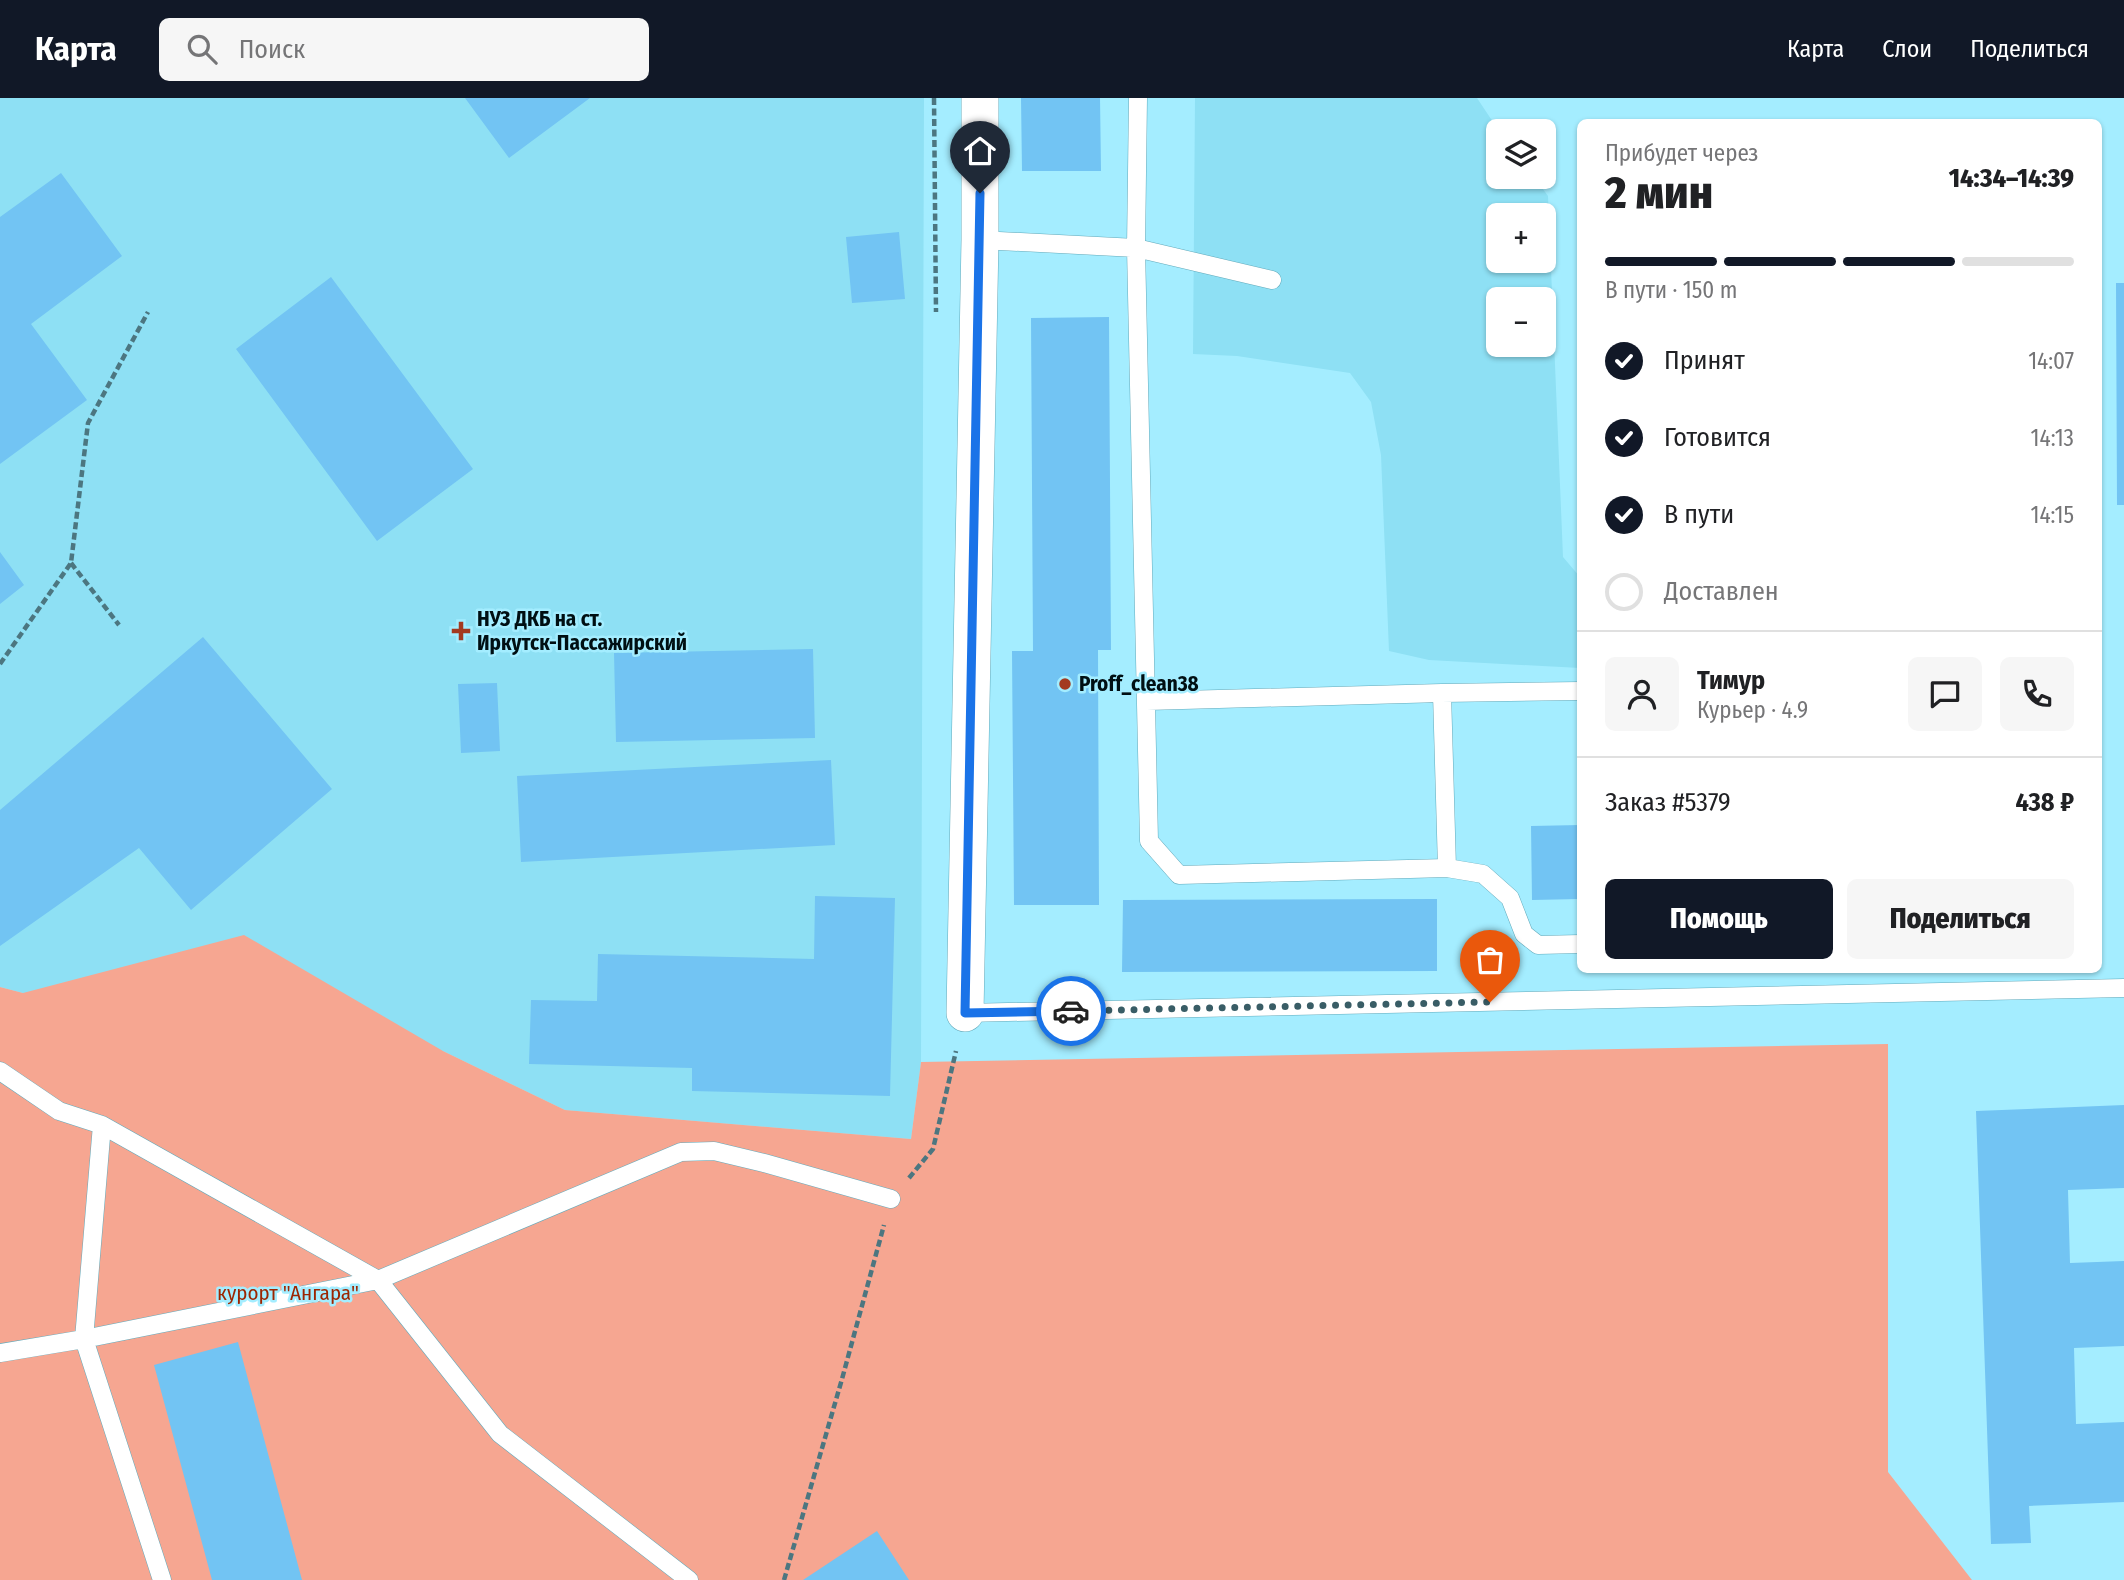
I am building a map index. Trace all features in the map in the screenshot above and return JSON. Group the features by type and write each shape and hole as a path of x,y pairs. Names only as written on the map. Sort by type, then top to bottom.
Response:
{"street":[{"path":"965,1013 980,240 980,98"}],"lane":[{"path":"1138,98 1136,248 1149,841 1179,875 1447,868 1483,874 1510,898 1524,934 1538,945 1577,944"},
{"path":"980,240 1136,248 1272,280"},
{"path":"1147,701 1577,691"},
{"path":"1442,693 1447,868"},
{"path":"965,1013 2124,988"},
{"path":"0,1070 59,1111 102,1125 378,1280 500,1434 689,1580"},
{"path":"102,1125 84,1339 162,1580"},
{"path":"0,1353 84,1339 378,1280 681,1152 714,1151 891,1199"}],"path":[{"path":"934,98 936,313"},
{"path":"0,664 71,563 88,423 148,312"},
{"path":"71,563 119,625"},
{"path":"784,1580 891,1199 933,1149 965,1013"}],"shaded area":[{"name":"НУЗ ДКБ на ст. Иркутск-Пассажирский","path":"0,98 924,98 921,1062 911,1139 565,1110 443,1051 23,993 0,987"},
{"path":"1195,98 1477,98 1491,119 1486,119 1486,189 1543,189 1548,196 1548,203 1486,203 1486,273 1551,273 1552,287 1486,287 1486,357 1555,357 1563,557 1577,573 1577,668 1429,660 1389,651 1381,455 1371,402 1350,373 1237,356 1193,354"}],"green space":[{"name":"курорт \"Ангара\"","path":"244,935 443,1051 565,1110 911,1139 921,1062 1888,1044 1888,1472 1972,1580 0,1580 0,987 23,993"}],"building":[{"path":"465,98 590,98 509,158"},
{"path":"1021,98 1100,98 1101,171 1022,171"},
{"path":"61,173 122,256 31,324 87,400 0,464 0,217"},
{"path":"899,232 905,299 852,303 846,237"},
{"path":"331,277 473,469 377,541 236,349"},
{"path":"2116,283 2124,283 2124,505 2117,505"},
{"path":"1109,317 1111,650 1098,650 1099,905 1014,905 1012,651 1033,651 1031,318"},
{"path":"0,552 24,585 0,604"},
{"path":"203,637 332,789 191,910 139,848 0,946 0,810"},
{"path":"813,649 815,738 616,742 614,653"},
{"path":"497,683 500,751 461,753 458,684"},
{"path":"831,760 835,845 521,862 517,776"},
{"path":"1577,825 1577,899 1532,900 1531,826"},
{"path":"815,896 895,898 890,1096 692,1091 692,1068 529,1064 531,1000 597,1001 598,954 814,959"},
{"path":"1437,899 1437,971 1122,972 1123,900"},
{"path":"2124,1105 2124,1188 2068,1190 2070,1263 2124,1261 2124,1346 2074,1348 2076,1424 2124,1422 2124,1502 2029,1506 2031,1543 1991,1544 1976,1111"},
{"path":"238,1342 302,1580 212,1580 154,1365"},
{"path":"877,1531 909,1580 803,1580"}],"way so far":[{"path":"1071,1011 1490,1002"}],"place":[{"name":"НУЗ ДКБ на ст. Иркутск-Пассажирский","path":"461,631"},
{"name":"Proff_clean38","path":"1065,684"}],"route":[{"path":"980,193 965,1013 1071,1011"}]}
